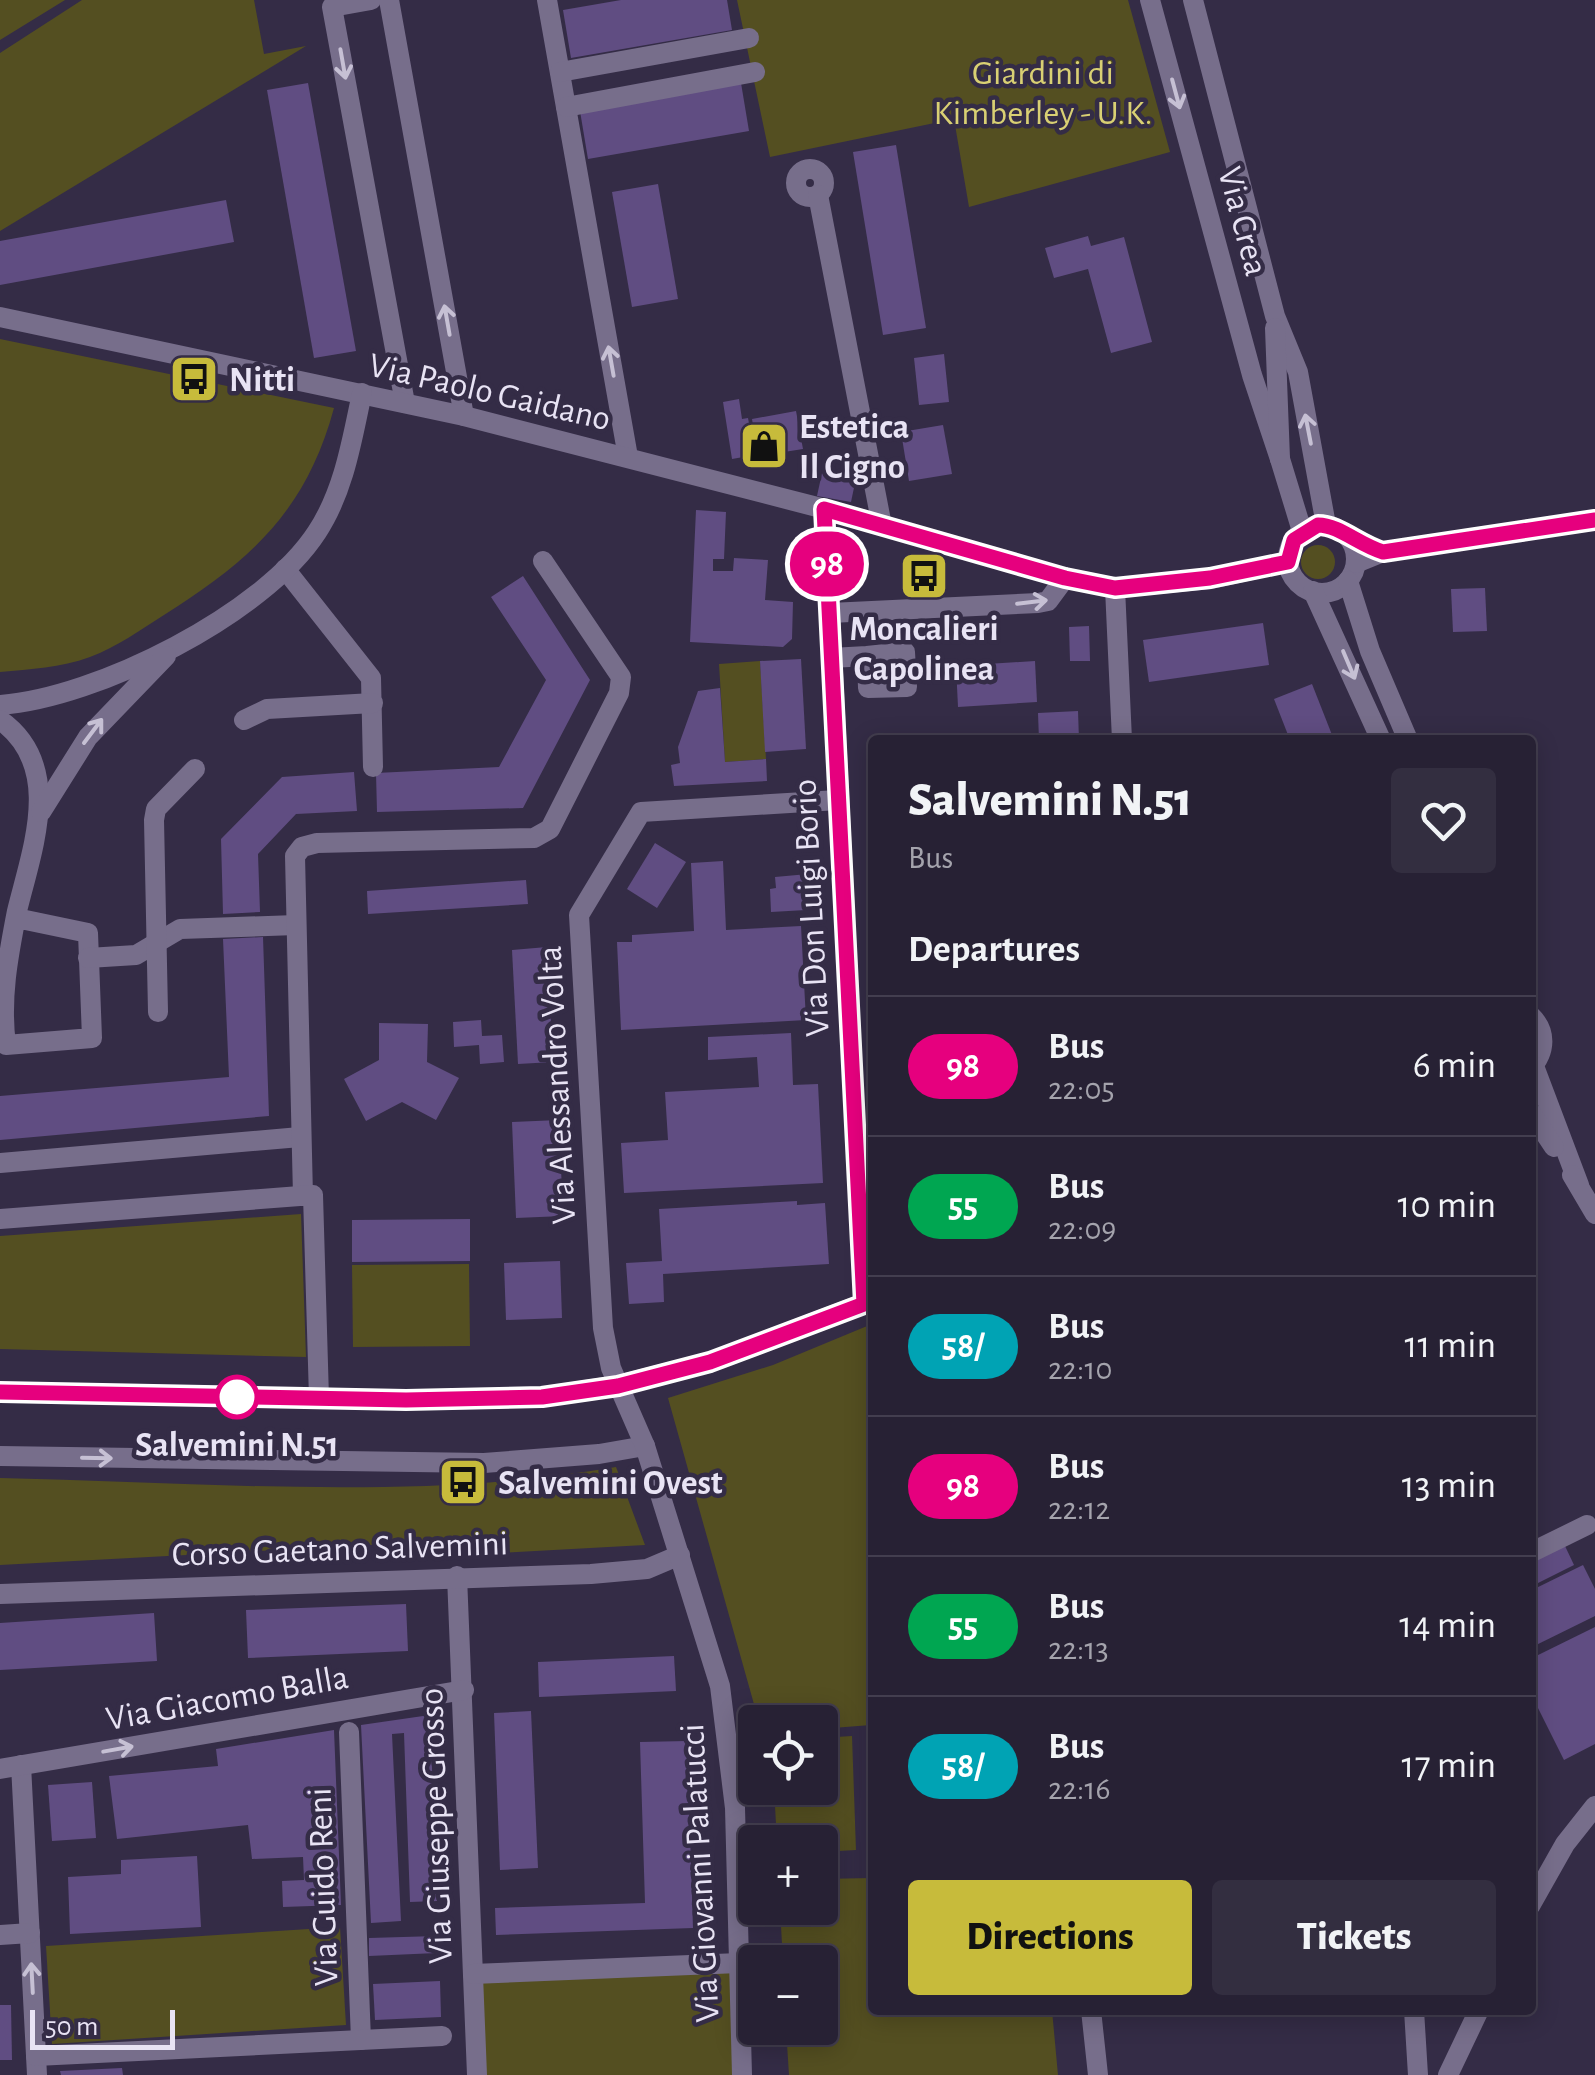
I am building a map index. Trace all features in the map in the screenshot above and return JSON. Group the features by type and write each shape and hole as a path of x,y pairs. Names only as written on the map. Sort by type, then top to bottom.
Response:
{"street":[{"path":"371,0 332,7 405,403"},
{"path":"389,0 464,416"},
{"name":"Via Paolo Gaidano","path":"0,317 362,393 628,457 547,0"},
{"name":"Via Crea","path":"1150,0 1252,374 1302,532"},
{"name":"Via Crea","path":"1192,0 1275,316 1298,372 1326,525"},
{"path":"560,72 749,38"},
{"path":"566,107 755,72"},
{"path":"818,195 882,526"},
{"name":"Via Crea","path":"1275,316 1280,459"},
{"path":"41,814 35,768 2,707 97,681 178,645 244,604 286,569 318,531 334,502 362,393"},
{"path":"628,457 1065,578 1115,588 1196,581 1288,562"},
{"name":"Via Don Luigi Borio","path":"824,509 850,1047 868,1302"},
{"path":"1380,735 1340,574 1326,525 1302,532 1289,550 1288,562 1296,580 1340,574 1383,552 1595,520"},
{"path":"303,1196 295,856 302,846 534,838 550,828 619,693 621,677 543,561"},
{"path":"286,569 371,678 373,767"},
{"path":"1340,574 1406,735"},
{"path":"830,614 1048,601 1065,578"},
{"path":"1115,588 1122,735"},
{"path":"16,918 88,933 92,1038 3,1049 2,1005 16,918 41,814 105,715 178,645"},
{"path":"831,658 867,656"},
{"path":"244,720 267,709 373,704"},
{"path":"158,1012 156,809 195,769"},
{"name":"Via Alessandro Volta","path":"618,1386 604,1328 579,914 642,812 838,800"},
{"path":"88,958 136,955 180,928 296,925"},
{"path":"1536,1023 1542,1031 1543,1043 1536,1058"},
{"path":"850,1047 868,1046"},
{"path":"1536,1077 1579,1186"},
{"path":"1536,1120 1595,1214"},
{"path":"0,1163 300,1137"},
{"path":"0,1219 313,1195 319,1398"},
{"path":"0,1392 489,1400 618,1386 741,1352 868,1302"},
{"name":"Via Giovanni Palatucci","path":"618,1386 645,1446 720,1686 735,1808 739,1945"},
{"path":"0,1456 484,1464 645,1446"},
{"path":"1536,1550 1588,1525"},
{"name":"Corso Gaetano Salvemini","path":"0,1594 591,1574 646,1568 680,1555"},
{"name":"Via Giuseppe Grosso","path":"457,1576 477,2075"},
{"name":"Via Giacomo Balla","path":"0,1769 464,1690"},
{"name":"Via Guido Reni","path":"348,1732 361,2040"},
{"path":"22,1765 36,2066 442,2036"},
{"path":"1536,1895 1565,1844 1595,1806"},
{"path":"0,1935 30,1933"},
{"path":"473,1974 738,1963"},
{"path":"1092,2015 1098,2075"},
{"path":"1414,2015 1418,2075"},
{"path":"1448,2075 1478,2015"},
{"name":"Via Giovanni Palatucci","path":"741,2045 742,2075"}],"green space":[{"path":"0,0 65,0 0,40"},
{"path":"82,0 254,0 264,54 306,46 0,231 0,53"},
{"name":"Giardini di Kimberley - U.K.","path":"737,0 1128,0 1170,152 969,207 954,119 770,157"},
{"path":"0,339 334,408 308,476 291,504 271,530 223,574 100,653 57,666 0,672"},
{"path":"1318,545 1330,550 1335,562 1330,574 1318,579 1306,574 1301,562 1306,550"},
{"path":"760,661 766,759 725,762 719,664"},
{"path":"301,1214 306,1357 0,1349 0,1236"},
{"path":"469,1264 470,1346 353,1347 352,1265"},
{"path":"868,1326 868,1725 838,1728 838,1705 754,1705 668,1398 773,1365"},
{"path":"616,1467 645,1545 428,1557 426,1542 0,1565 0,1478 387,1487 540,1478"},
{"path":"852,1736 856,1850 838,1851 838,1825 776,1825 775,1805 838,1805 838,1737"},
{"path":"868,1878 868,2015 1052,2015 1058,2075 789,2075 787,2045 838,2045 838,1945 782,1945 781,1925 838,1925 838,1879"},
{"path":"340,1927 346,2025 52,2044 46,1946"},
{"path":"738,1964 742,2075 477,2075 472,1974"}],"building":[{"path":"621,0 727,0 732,30 571,58 563,10"},
{"path":"308,83 356,351 314,358 267,90"},
{"path":"741,83 749,131 588,159 580,111"},
{"path":"896,145 926,328 883,335 853,152"},
{"path":"658,184 678,299 632,307 612,192"},
{"path":"226,200 234,242 0,285 0,241"},
{"path":"1088,236 1091,246 1124,237 1152,342 1111,353 1088,269 1054,278 1045,248"},
{"path":"944,354 949,402 919,405 914,358"},
{"path":"739,399 742,419 748,418 755,455 732,459 723,402"},
{"path":"796,411 803,449 758,456 752,419"},
{"path":"943,425 952,474 909,481 901,432"},
{"path":"822,473 856,478 851,502 817,496"},
{"path":"696,510 726,512 724,559 713,559 713,571 733,571 734,558 768,560 765,600 793,602 792,639 783,647 690,642"},
{"path":"523,576 590,680 523,808 377,812 376,773 499,767 546,680 491,597"},
{"path":"1485,588 1487,631 1453,632 1451,589"},
{"path":"1263,623 1269,665 1149,682 1143,640"},
{"path":"1089,626 1090,661 1070,661 1069,627"},
{"path":"801,659 806,749 765,752 760,661"},
{"path":"1035,661 1037,702 958,707 956,666"},
{"path":"1312,684 1332,735 1288,735 1274,699"},
{"path":"720,688 725,762 766,759 767,781 674,786 671,765 680,763 678,747 698,691"},
{"path":"1078,711 1079,735 1039,735 1038,713"},
{"path":"354,772 357,811 296,814 258,854 260,912 223,914 221,839 282,777"},
{"path":"655,843 686,862 657,908 627,889"},
{"path":"723,861 726,930 801,926 806,1020 621,1030 617,942 632,942 632,935 694,931 691,863"},
{"path":"808,874 806,910 771,912 770,889 776,888 775,877"},
{"path":"526,880 528,904 368,914 367,891"},
{"path":"263,937 269,1116 0,1140 0,1096 229,1077 223,939"},
{"path":"547,947 553,1062 518,1064 512,950"},
{"path":"481,1020 482,1036 502,1035 504,1062 480,1064 479,1045 454,1047 453,1022"},
{"path":"379,1023 428,1024 427,1062 459,1078 436,1120 402,1102 366,1121 344,1079 379,1060"},
{"path":"791,1033 793,1085 818,1084 823,1183 624,1193 621,1143 668,1140 665,1092 759,1087 757,1057 708,1060 708,1037"},
{"path":"559,1120 563,1216 516,1218 512,1122"},
{"path":"797,1201 797,1205 825,1203 829,1264 663,1274 664,1302 629,1304 626,1263 662,1261 659,1209"},
{"path":"470,1219 470,1261 352,1262 352,1220"},
{"path":"560,1261 562,1318 506,1320 504,1263"},
{"path":"1565,1546 1574,1565 1536,1584 1536,1560"},
{"path":"1583,1565 1595,1589 1595,1616 1536,1645 1536,1588"},
{"path":"406,1604 408,1651 248,1658 246,1610"},
{"path":"154,1613 157,1661 0,1670 0,1623"},
{"path":"1595,1627 1595,1744 1564,1760 1536,1704 1536,1656"},
{"path":"674,1656 676,1691 539,1697 538,1662"},
{"path":"531,1711 538,1868 500,1870 494,1713"},
{"path":"430,1715 437,1901 410,1902 404,1733 392,1734 401,1921 371,1923 361,1725"},
{"path":"334,1730 341,1905 283,1907 282,1881 304,1880 303,1857 252,1859 248,1825 117,1839 109,1776 218,1766 216,1749"},
{"path":"687,1741 693,1928 496,1935 495,1908 645,1903 640,1742"},
{"path":"92,1782 96,1838 52,1841 48,1785"},
{"path":"197,1856 201,1927 70,1934 68,1877 121,1874 121,1860"},
{"path":"437,1936 437,1953 369,1956 369,1938"},
{"path":"440,1981 441,2017 375,2020 373,1984"},
{"path":"0,2005 11,2005 12,2060 0,2060"},
{"path":"122,2068 123,2075 61,2075 60,2071"}],"bus line":[{"name":"98","path":"0,1392 406,1400 542,1397 618,1386 710,1362 864,1304 824,509 1065,578 1115,588 1151,587 1288,562 1294,540 1309,527 1318,525 1337,528 1352,542 1383,552 1595,520"}],"place":[{"name":"Nitti","path":"194,379"},
{"name":"Estetica Il Cigno","path":"764,446"},
{"name":"Moncalieri Capolinea","path":"924,576"},
{"name":"Salvemini N.51","path":"237,1397"},
{"name":"Salvemini Ovest","path":"463,1482"}]}
